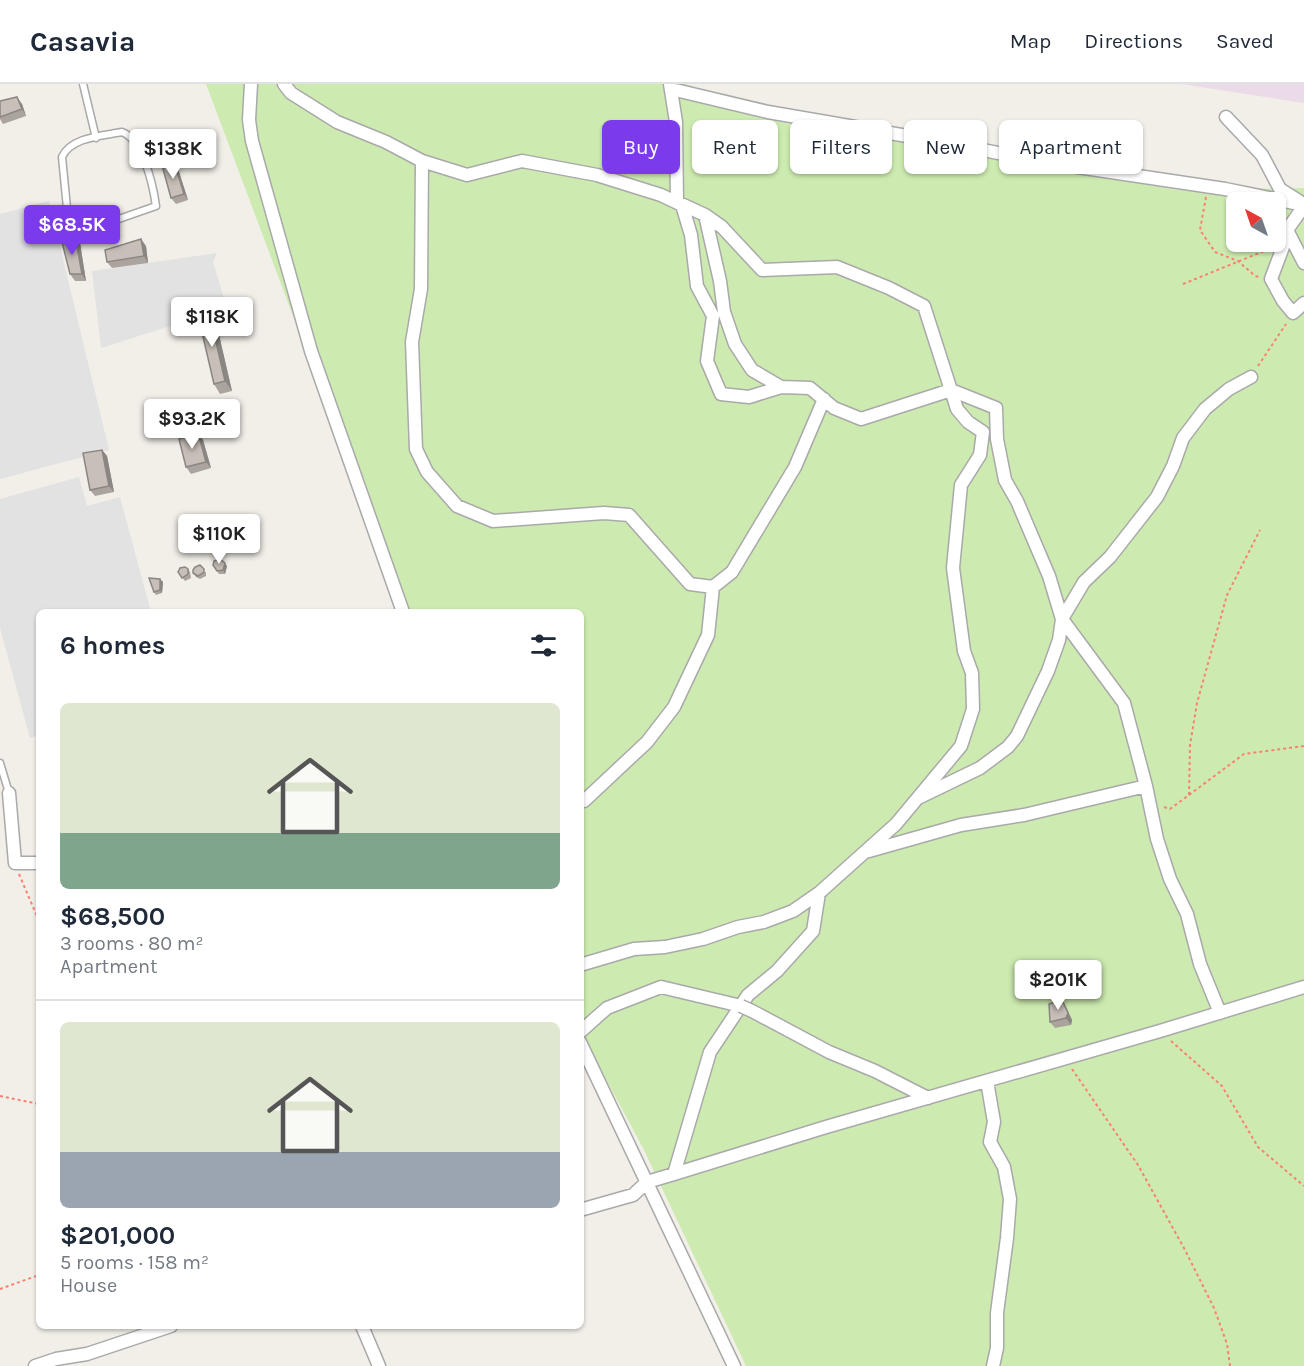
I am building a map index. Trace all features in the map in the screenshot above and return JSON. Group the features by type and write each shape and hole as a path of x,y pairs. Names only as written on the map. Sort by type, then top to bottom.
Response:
{"street":[{"path":"251,84 249,120 252,141 305,329 403,609"},
{"path":"284,84 291,93 338,122 386,142 422,162 467,175 522,161 597,175 662,195 705,215 722,227 762,270 837,267 889,288 924,306 957,409 968,422 983,432 980,456 961,485 953,568 964,651 972,673 973,709 961,746 896,824 819,893 793,911 764,922 738,927 703,939 665,947 634,949 584,964"},
{"path":"677,202 676,122 670,87 768,112 1044,162 1208,187 1304,205"},
{"path":"1226,117 1262,155 1280,189 1304,205"},
{"path":"422,162 421,289 412,342 416,449 427,472 457,506 493,520 604,513 629,515 690,584 713,587 732,572 795,467 824,399"},
{"path":"677,202 682,205 691,236 697,286 713,316 708,361 721,394 748,397 781,387 810,388 834,408 861,419 951,390 996,408 997,439 1005,480 1017,501 1049,576 1062,619 1124,704 1146,786 1157,839 1167,869 1187,914 1200,964 1220,1012"},
{"path":"1304,205 1286,235 1304,263"},
{"path":"705,215 720,281 724,312 735,344 752,370 781,387"},
{"path":"1280,252 1271,279 1283,301 1293,313 1304,303"},
{"path":"920,797 980,768 1008,747 1017,736 1048,670 1059,640 1062,619 1084,582 1110,557 1157,497 1173,466 1183,438 1205,409 1229,389 1251,377"},
{"path":"584,801 646,742 674,707 708,635 713,587"},
{"path":"868,851 962,825 1024,815 1146,786"},
{"path":"9,793 15,863 36,862"},
{"path":"674,1174 710,1052 748,995 777,971 813,931 819,893"},
{"path":"584,1028 607,1008 661,987 746,1008 829,1052 875,1071 928,1098"},
{"path":"584,1209 633,1196 647,1182 1304,987"},
{"path":"584,1050 734,1366"},
{"path":"987,1081 994,1122 990,1142 1004,1167 1010,1199 997,1314 997,1348 993,1366"},
{"path":"35,1366 56,1359 87,1354 162,1329"},
{"path":"363,1329 379,1366"}],"lane":[{"path":"83,84 96,138"},
{"path":"122,132 129,135 135,142 153,183 156,206 96,227 75,226 67,208 62,157 65,149 96,138 122,132"},
{"path":"0,763 9,793"}],"path":[{"path":"1208,187 1200,230 1215,252 1238,261 1255,276 1271,279"},
{"path":"1183,284 1262,252"},
{"path":"1251,377 1293,313"},
{"path":"1189,795 1190,744 1197,704 1227,595 1260,530"},
{"path":"1150,804 1170,809 1244,754 1304,746"},
{"path":"15,863 36,914"},
{"path":"1160,1031 1222,1086 1258,1147 1304,1186"},
{"path":"1065,1059 1138,1165 1180,1241 1214,1308 1227,1344 1230,1366"},
{"path":"0,1096 36,1103"},
{"path":"0,1289 36,1276"}],"shaded area":[{"path":"1181,84 1304,84 1304,103"},
{"path":"49,201 109,450 0,479 0,214"},
{"path":"217,253 213,262 227,308 101,348 92,271"},
{"path":"79,477 87,506 120,497 150,609 36,609 36,736 30,738 0,628 0,499"}],"green space":[{"path":"206,84 686,84 773,120 692,120 692,174 778,174 778,122 790,124 790,174 892,174 892,141 904,143 904,174 987,174 987,157 999,159 999,174 1085,174 1178,190 1304,188 1304,1366 746,1366 643,1148 584,1039 584,609 403,609"}],"building":[{"path":"17,97 22,109 0,117 0,101"},
{"path":"174,162 184,194 171,198 162,165"},
{"path":"75,236 82,274 70,274 62,242"},
{"path":"141,239 144,256 107,262 105,250"},
{"path":"209,312 225,381 214,384 198,315"},
{"path":"190,403 197,428 180,433 174,407"},
{"path":"198,433 206,462 186,467 179,439"},
{"path":"102,450 109,486 90,490 83,453"},
{"path":"220,559 225,563 223,570 217,571 213,565 214,561"},
{"path":"200,565 204,572 198,576 193,573 193,570"},
{"path":"180,568 188,569 188,574 182,578 178,572"},
{"path":"149,578 160,579 160,590 154,592"},
{"path":"1062,1000 1068,1013 1066,1018 1050,1022 1049,1004"}]}
